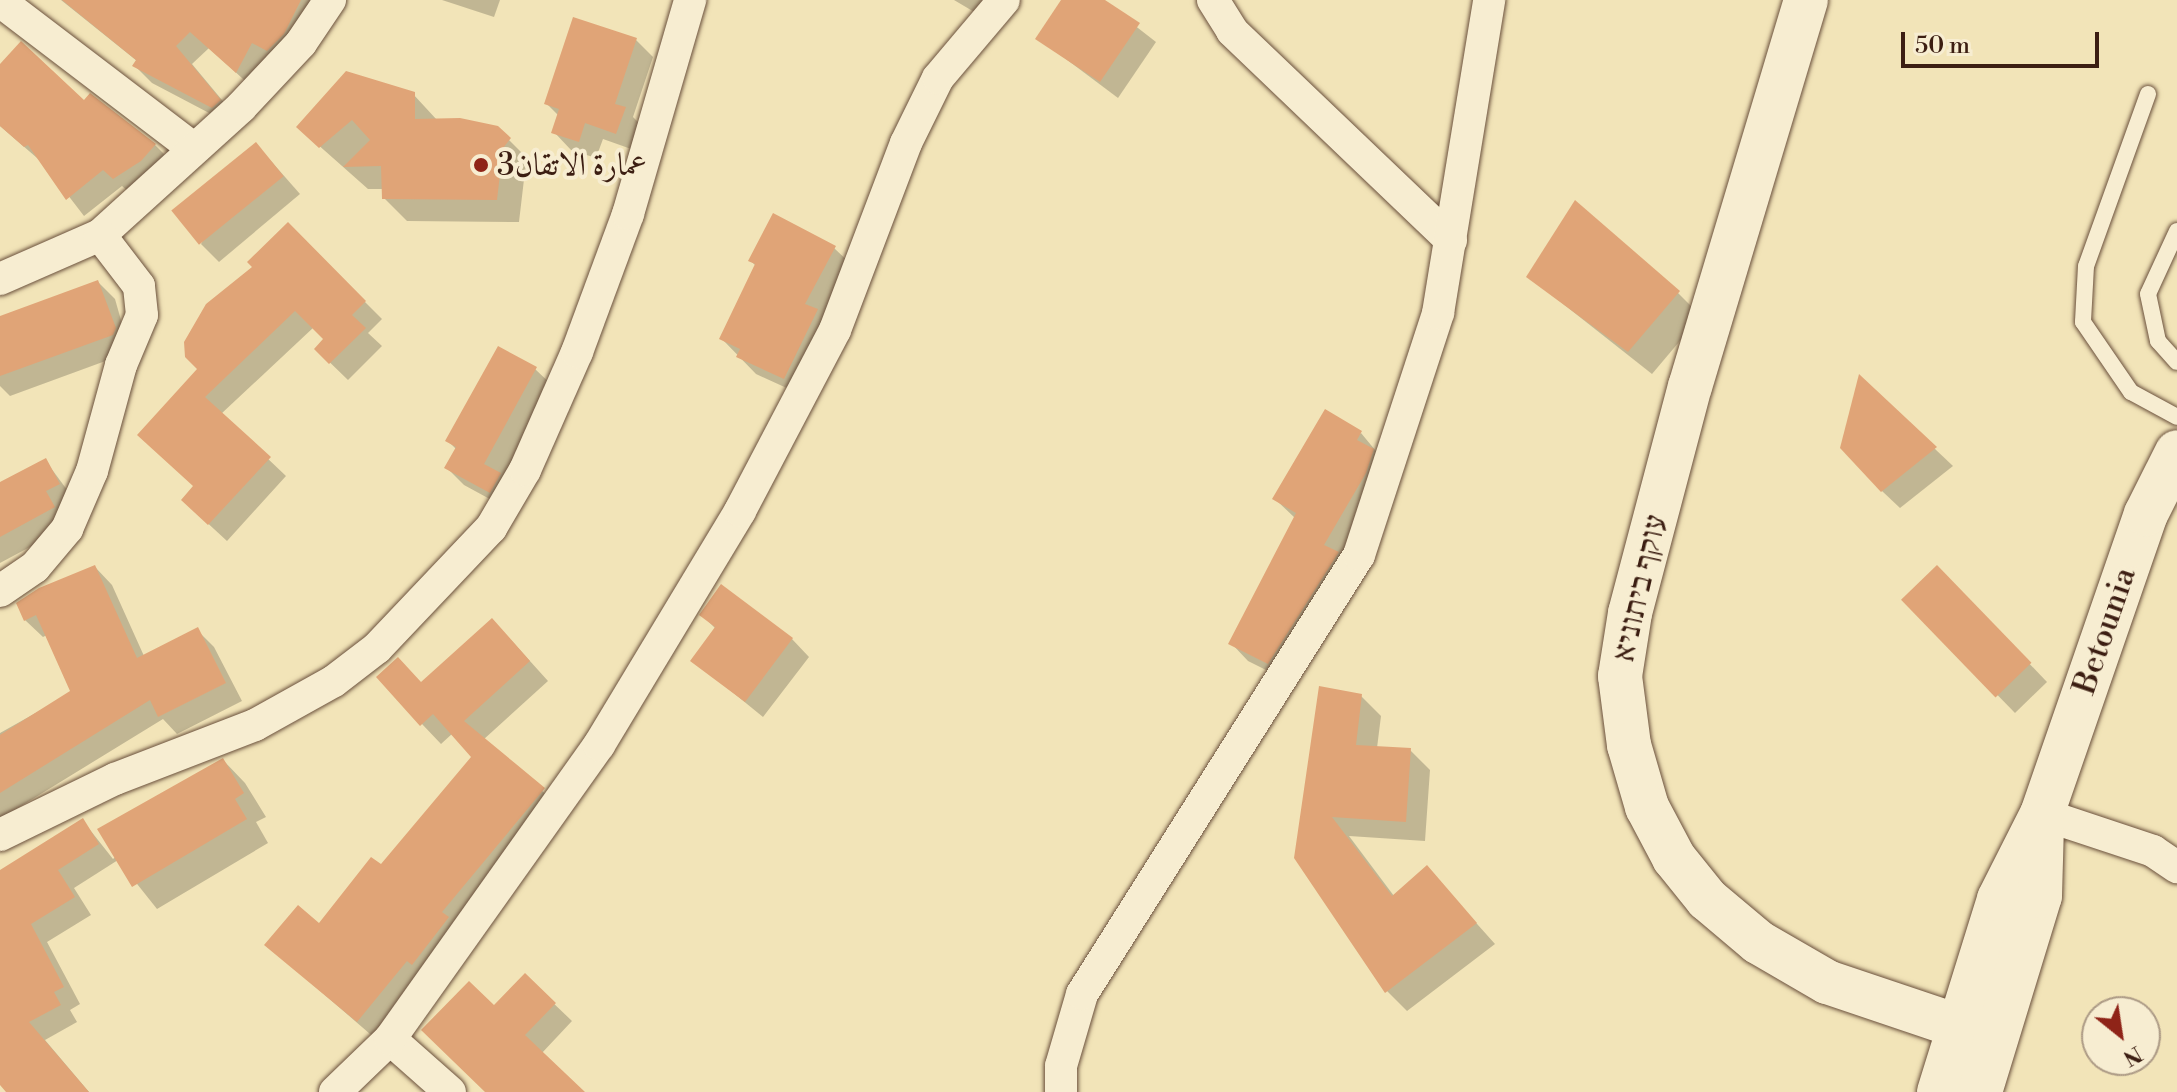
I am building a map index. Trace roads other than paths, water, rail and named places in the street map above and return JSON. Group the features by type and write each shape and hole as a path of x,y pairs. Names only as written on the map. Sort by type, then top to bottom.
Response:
{"street":[{"path":"0,279 100,235 301,43 330,0"},
{"path":"0,835 115,779 255,725 334,681 377,648 491,528 525,470 577,352 628,214 690,0"},
{"path":"335,1092 390,1039 599,745 740,511 835,330 906,143 938,78 1004,0"},
{"path":"1213,0 1232,31 1451,240"},
{"path":"1061,1092 1061,1066 1082,994 1359,555 1438,313 1489,0"},
{"name":"עוקף ביתוניא","path":"1806,0 1690,386 1630,613 1620,676 1629,745 1647,807 1674,858 1707,899 1758,942 1827,982 1978,1032"},
{"path":"0,1 193,148"},
{"path":"0,591 35,567 67,529 92,471 121,365 142,315 139,286 100,235"},
{"name":"Betounia","path":"1978,1032 1999,899 2042,814 2146,514 2177,452"},
{"path":"2042,814 2153,851 2177,867"},
{"path":"1939,1092 1978,1032"},
{"path":"1978,1032 1980,1092"},
{"path":"390,1039 450,1092"}],"lane":[{"path":"2148,94 2086,266 2083,322 2131,392 2177,417"},
{"path":"2177,231 2148,294 2158,341 2177,362"}],"place":[{"name":"عمارة الاتقان3","path":"481,165"}]}
